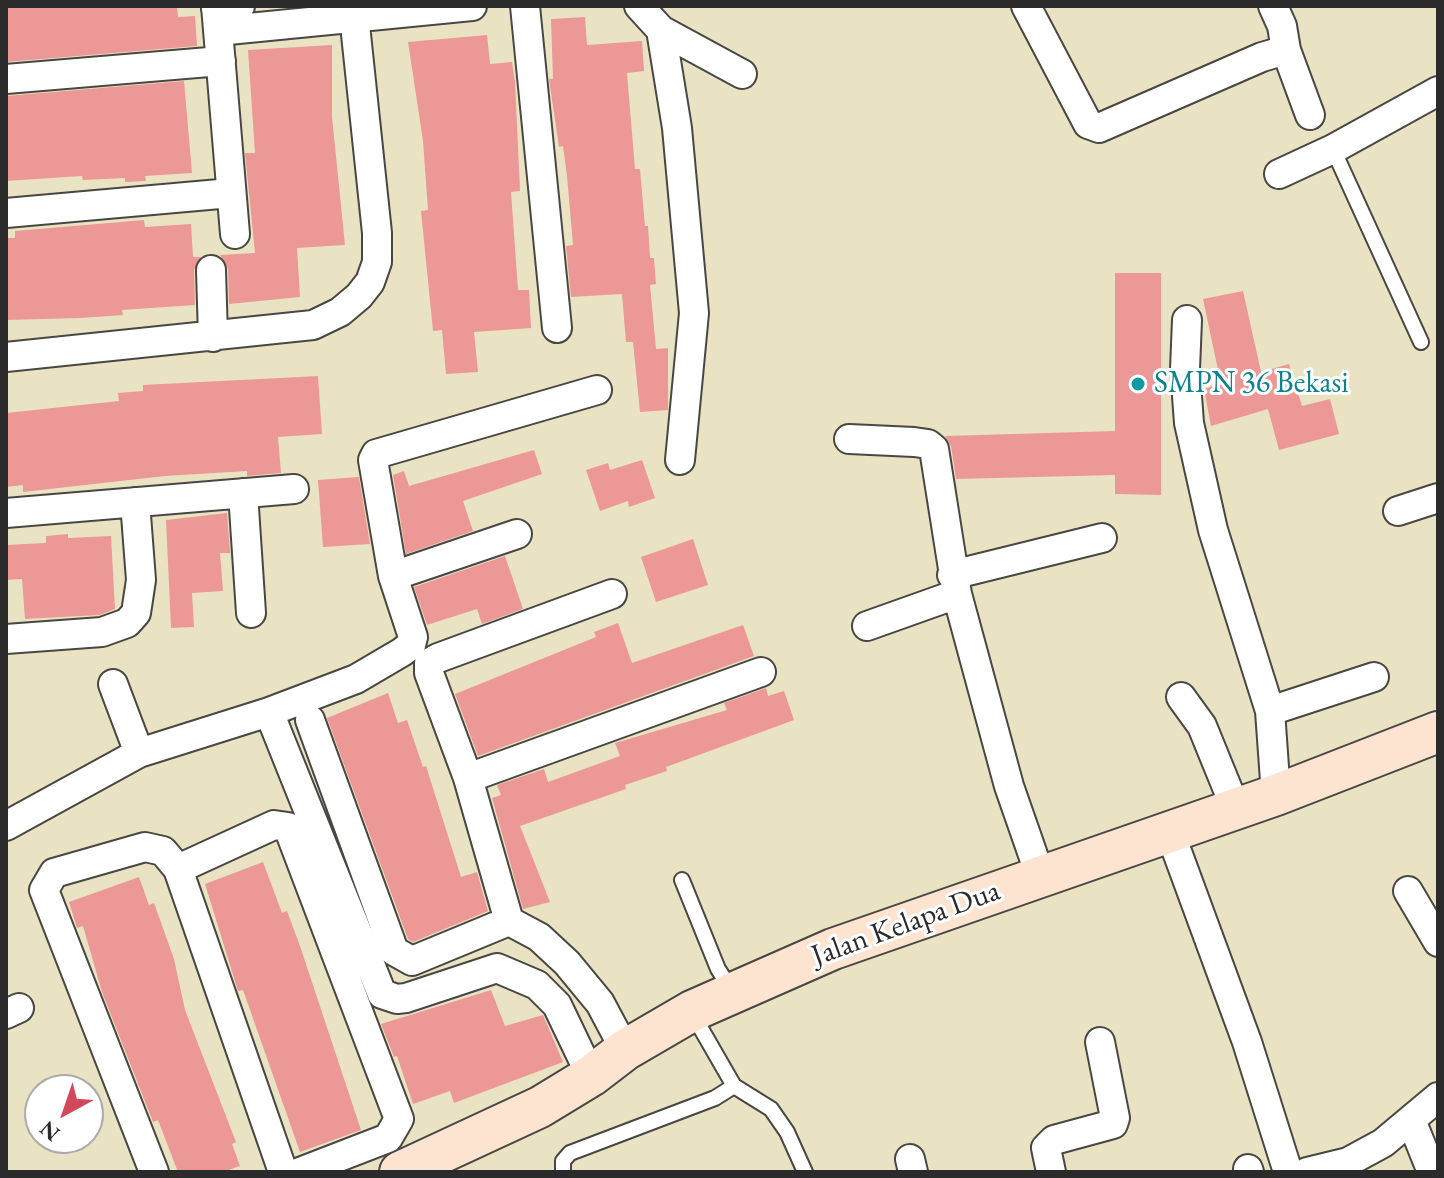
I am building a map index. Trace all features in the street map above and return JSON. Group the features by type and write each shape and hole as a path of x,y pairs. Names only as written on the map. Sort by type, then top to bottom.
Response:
{"main road":[{"name":"Jalan Kelapa Dua","path":"400,1172 495,1131 591,1076 625,1050 692,1011 833,949 1276,795 1438,732"}],"street":[{"path":"235,234 221,61 223,13 354,13 472,6"},
{"path":"525,6 557,328"},
{"path":"639,6 661,30 742,74"},
{"path":"1026,6 1088,124 1099,128 1262,57 1286,50"},
{"path":"1273,6 1310,115"},
{"path":"6,357 313,325 340,312 370,282 377,262 377,233 354,13"},
{"path":"661,30 677,128 694,313 680,460"},
{"path":"6,79 221,61"},
{"path":"1279,174 1333,149 1438,91"},
{"path":"6,213 231,193"},
{"path":"211,270 213,337"},
{"path":"1187,320 1185,369 1189,423 1213,530 1270,711 1276,795"},
{"path":"6,826 139,753 269,712 356,679 411,645 413,637 393,576 373,460 376,454 597,390"},
{"path":"849,439 931,445 955,584 1009,786 1040,875"},
{"path":"6,513 294,489"},
{"path":"243,493 251,613"},
{"path":"1398,511 1438,498"},
{"path":"6,639 102,632 127,623 136,613 141,580 135,502"},
{"path":"393,576 517,534"},
{"path":"867,626 955,584 1102,538"},
{"path":"612,594 429,663 429,673 468,778 509,921 539,937 567,963 600,1003 625,1050"},
{"path":"468,778 761,672"},
{"path":"1270,711 1374,677"},
{"path":"113,684 139,753"},
{"path":"1181,697 1202,726 1235,807"},
{"path":"269,712 382,994 397,999 406,998 497,968 537,985 557,1005 591,1076"},
{"path":"310,720 394,951 412,961 509,921"},
{"path":"178,869 274,825 288,827 399,1119 388,1138 300,1172"},
{"path":"1169,830 1247,1042 1288,1172"},
{"path":"154,1172 44,890 54,873 145,847 163,851 178,869 283,1172"},
{"path":"1408,891 1438,942"},
{"path":"1051,1172 1046,1148 1054,1140 1113,1124 1115,1118 1100,1042"},
{"path":"1307,1172 1348,1162 1383,1143 1438,1097"},
{"path":"1411,1120 1432,1172"}],"lane":[{"path":"1333,149 1421,342"},
{"path":"682,880 718,969 734,992"},
{"path":"692,1011 734,1086 771,1109 787,1132 805,1172"},
{"path":"563,1172 563,1161 570,1153 715,1098 734,1086"}],"building":[{"path":"6,6 177,6 178,17 195,16 197,46 6,62"},
{"path":"585,17 587,45 642,41 644,71 627,73 635,169 640,169 650,258 654,258 656,284 650,285 656,349 668,348 668,410 640,412 633,342 626,342 622,294 571,297 566,246 573,245 567,176 563,146 559,147 549,79 553,79 551,19"},
{"path":"487,35 490,64 512,62 520,191 511,192 518,290 529,290 531,328 474,332 478,372 446,374 442,330 433,331 421,211 428,210 423,141 408,42"},
{"path":"332,45 332,117 345,245 297,248 300,297 229,304 228,269 220,255 255,253 245,153 255,153 248,50"},
{"path":"184,81 192,173 145,176 146,181 125,182 125,178 83,180 82,176 6,181 6,96"},
{"path":"144,220 145,227 191,224 193,257 201,257 194,270 195,305 122,310 123,315 6,320 6,238 15,238 15,231"},
{"path":"1115,273 1161,273 1161,495 1115,494 1115,475 956,479 951,446 945,436 1115,431"},
{"path":"1243,291 1261,372 1289,364 1302,406 1330,399 1339,434 1279,450 1268,409 1211,426 1204,389 1221,384 1203,299"},
{"path":"318,376 322,434 278,437 281,473 247,476 247,471 165,476 23,492 23,485 6,487 6,413 119,401 118,393 143,391 143,385"},
{"path":"534,450 542,474 463,501 473,531 406,554 393,475 404,471 409,486"},
{"path":"642,460 655,498 629,507 628,501 600,511 586,470 608,463 610,470"},
{"path":"359,477 370,544 323,547 318,480"},
{"path":"227,513 230,553 220,553 223,591 192,593 194,627 171,628 166,520"},
{"path":"68,534 68,538 111,536 115,609 100,615 25,619 22,579 6,580 6,545 46,543 46,536"},
{"path":"693,539 708,585 656,602 641,557"},
{"path":"505,556 523,609 482,624 477,609 427,625 414,587"},
{"path":"618,623 632,663 743,625 754,656 478,756 455,694 596,637 594,632"},
{"path":"766,688 768,696 784,691 794,720 666,767 667,771 625,785 626,789 520,826 550,902 523,909 492,798 501,795 497,785 544,769 548,782 620,756 615,743 727,710 724,703"},
{"path":"388,693 398,723 407,720 423,767 426,766 461,877 477,872 488,911 413,942 408,939 327,718"},
{"path":"263,862 282,913 287,911 300,946 361,1130 300,1152 243,990 238,991 205,884"},
{"path":"139,877 149,905 154,903 174,959 185,1010 236,1142 232,1144 240,1166 223,1172 178,1172 158,1120 153,1122 102,992 83,926 77,928 69,902"},
{"path":"491,990 505,1026 543,1015 563,1062 454,1103 450,1091 413,1104 397,1056 394,1057 381,1024"}],"place":[{"name":"SMPN 36 Bekasi","path":"1138,384"}]}
